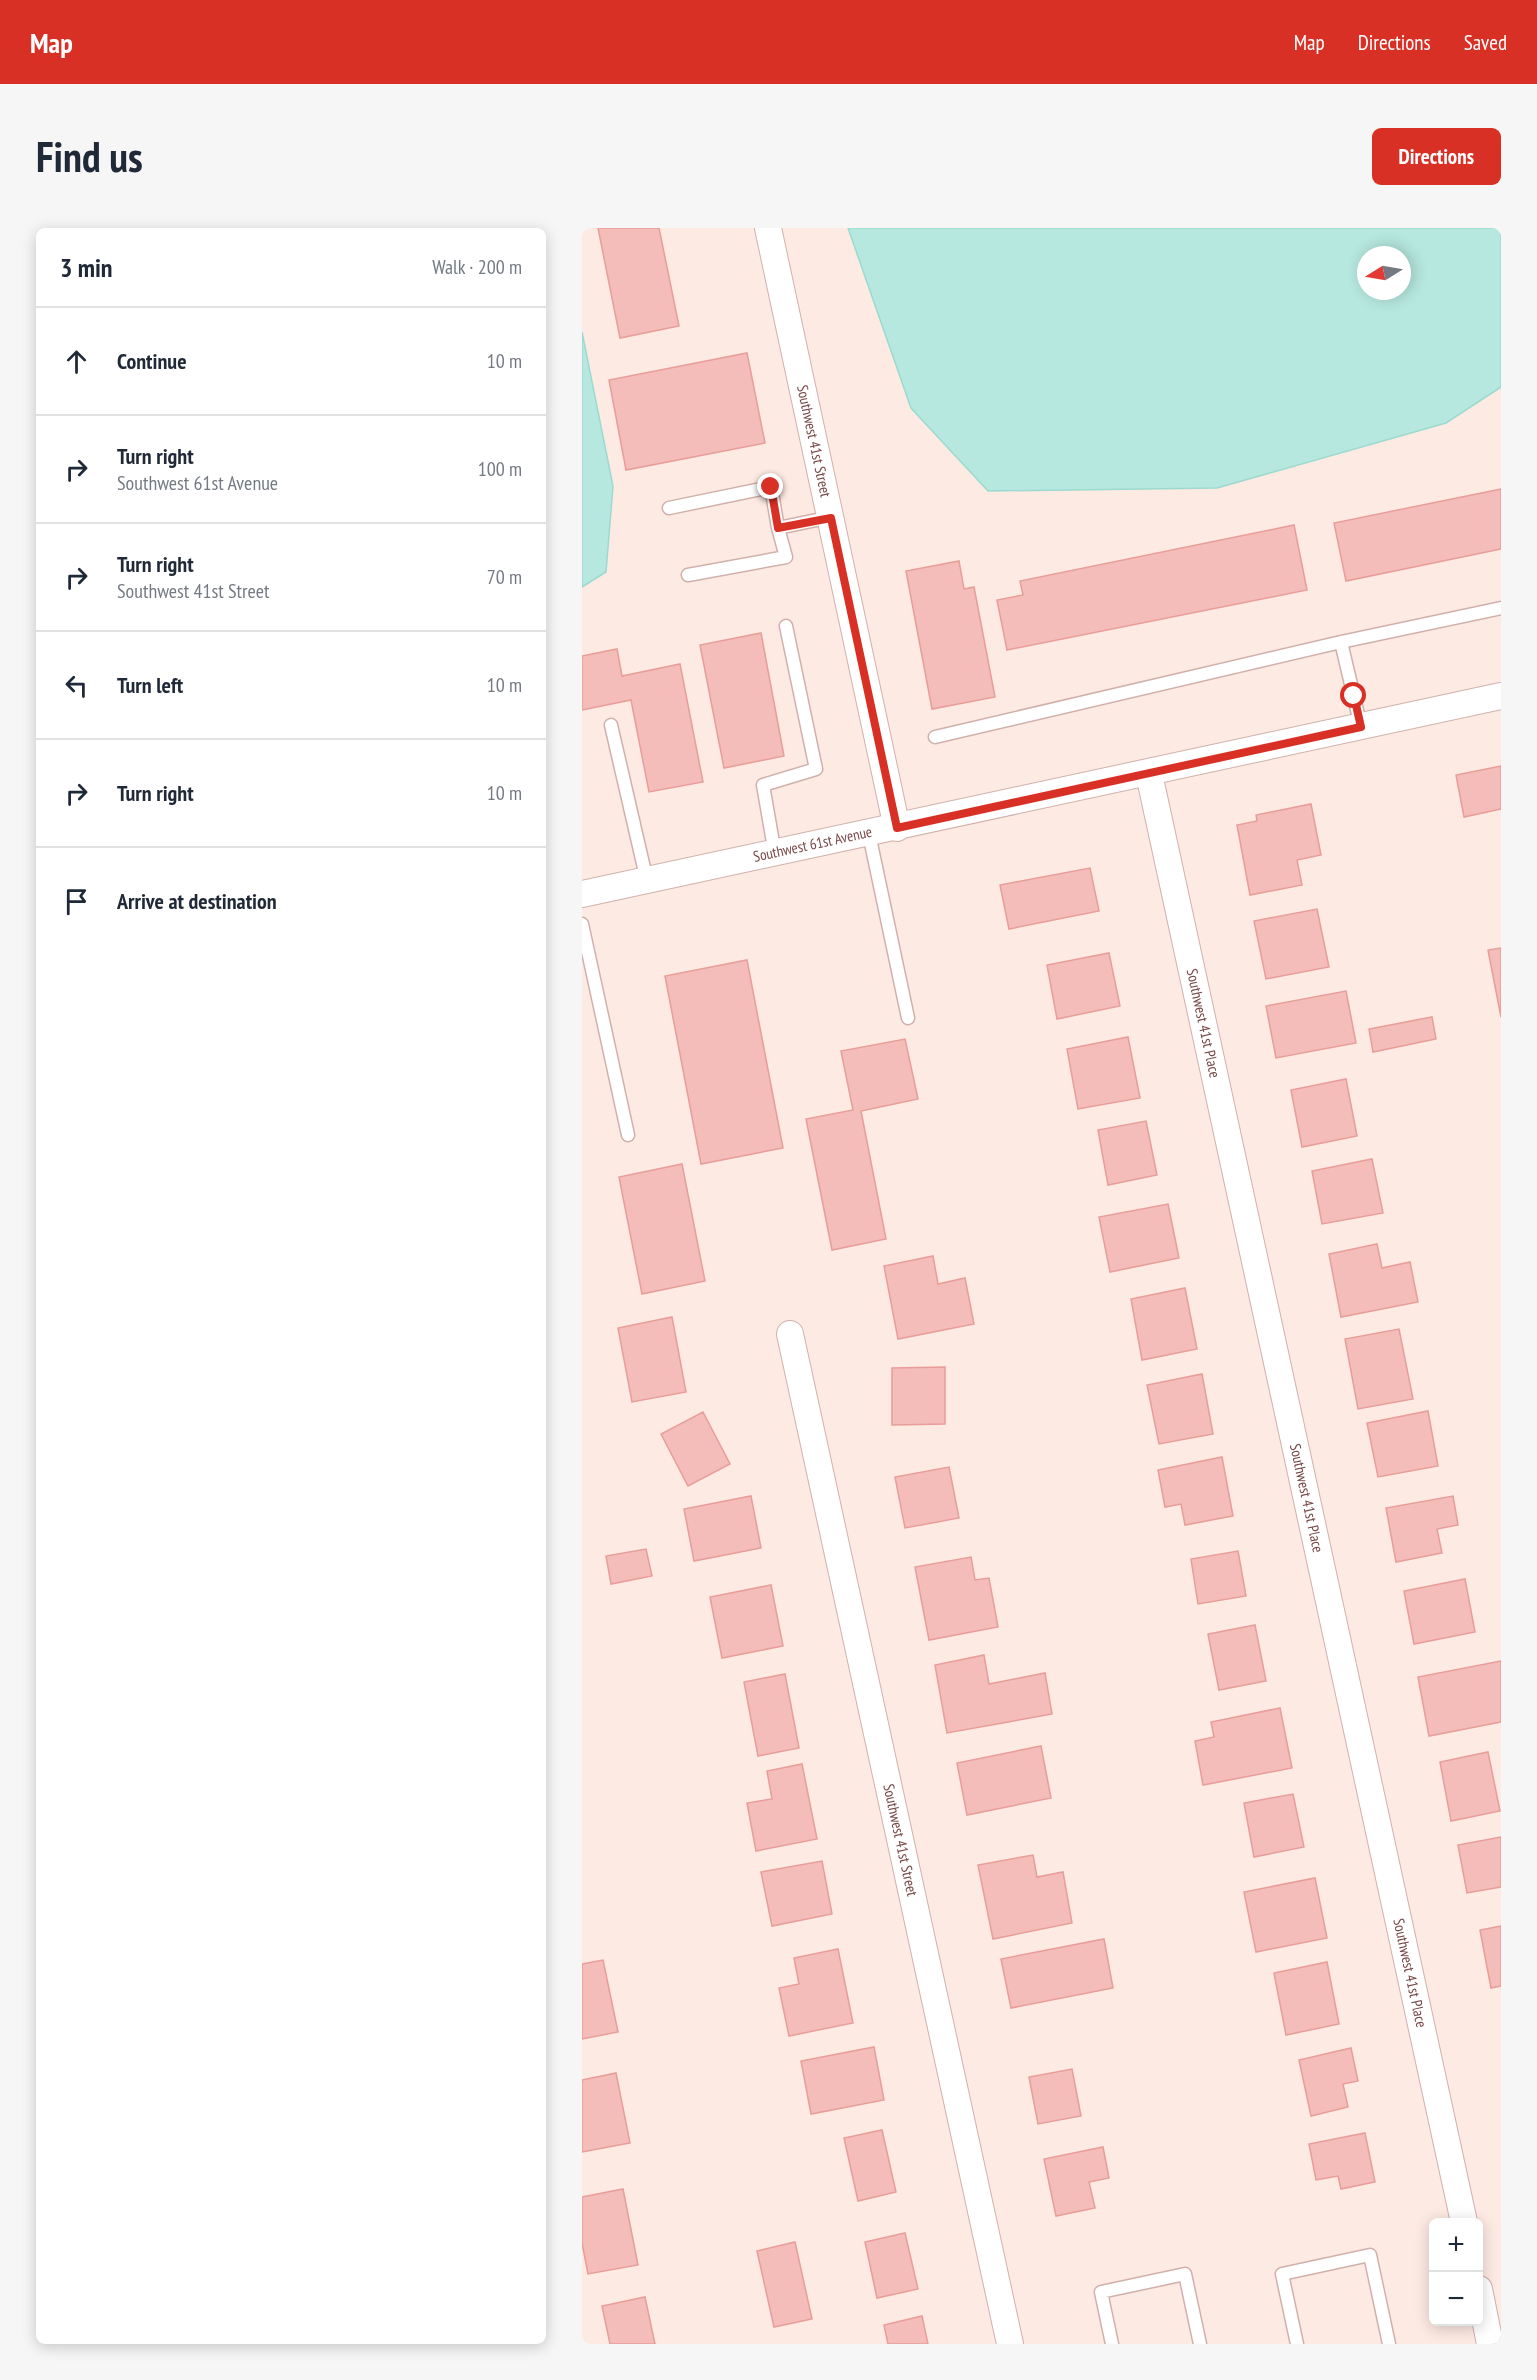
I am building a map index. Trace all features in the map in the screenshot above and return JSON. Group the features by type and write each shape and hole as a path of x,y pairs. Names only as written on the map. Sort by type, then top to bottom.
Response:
{"street":[{"name":"Southwest 41st Street","path":"768,228 897,828"},
{"name":"Southwest 61st Avenue","path":"582,894 1149,774 1501,696"},
{"name":"Southwest 41st Place","path":"1149,774 1463,2218"},
{"name":"Southwest 41st Street","path":"790,1334 1010,2344"},
{"path":"1483,2307 1491,2344"}],"lane":[{"path":"669,508 771,487 786,557 687,574"},
{"path":"778,528 831,518"},
{"path":"935,737 1341,642 1501,608"},
{"path":"775,854 763,784 816,770 786,626"},
{"path":"1341,642 1361,727"},
{"path":"611,725 647,881"},
{"path":"869,834 908,1018"},
{"path":"582,924 628,1135"},
{"path":"1297,2344 1282,2274 1370,2255 1389,2344"},
{"path":"1112,2344 1101,2292 1185,2274 1200,2344"}],"water":[{"path":"848,228 1501,228 1501,387 1446,423 1217,488 988,491 911,408"},
{"path":"582,332 613,486 606,572 582,587"}],"building":[{"path":"598,228 659,228 679,326 620,338"},
{"path":"747,353 765,443 626,470 609,380"},
{"path":"1501,489 1501,549 1346,581 1334,523"},
{"path":"1294,525 1307,590 1007,650 997,600 1023,595 1020,581"},
{"path":"959,561 964,589 974,587 995,697 932,709 906,571"},
{"path":"761,633 784,756 724,768 700,645"},
{"path":"617,649 622,676 680,664 703,782 649,792 631,700 582,710 582,656"},
{"path":"1501,766 1501,809 1464,817 1456,775"},
{"path":"1311,804 1321,855 1297,860 1302,885 1250,895 1237,825 1257,821 1256,815"},
{"path":"1090,868 1099,911 1009,929 1000,885"},
{"path":"1317,909 1329,967 1266,979 1254,921"},
{"path":"1501,948 1501,1017 1488,950"},
{"path":"1109,953 1120,1006 1057,1019 1047,965"},
{"path":"747,960 783,1148 701,1164 665,976"},
{"path":"1346,991 1356,1043 1276,1058 1266,1006"},
{"path":"1432,1017 1436,1039 1373,1052 1369,1029"},
{"path":"1128,1037 1140,1098 1078,1109 1067,1049"},
{"path":"905,1039 918,1099 861,1111 886,1239 832,1250 806,1119 853,1110 841,1051"},
{"path":"1346,1079 1357,1136 1302,1147 1291,1090"},
{"path":"1146,1121 1157,1175 1108,1185 1098,1130"},
{"path":"1372,1159 1383,1213 1322,1224 1312,1171"},
{"path":"682,1164 705,1281 642,1294 619,1177"},
{"path":"1168,1204 1179,1258 1110,1272 1099,1217"},
{"path":"1377,1244 1382,1268 1410,1262 1418,1302 1341,1317 1329,1254"},
{"path":"933,1256 938,1284 965,1278 974,1324 898,1339 884,1266"},
{"path":"1185,1288 1197,1349 1142,1360 1131,1299"},
{"path":"672,1317 686,1392 632,1402 618,1328"},
{"path":"1399,1329 1413,1399 1358,1409 1345,1339"},
{"path":"945,1367 945,1424 892,1425 892,1368"},
{"path":"1202,1374 1213,1434 1159,1444 1147,1385"},
{"path":"1428,1411 1438,1466 1378,1477 1367,1423"},
{"path":"703,1412 730,1464 688,1486 661,1434"},
{"path":"1222,1457 1233,1516 1185,1525 1181,1504 1165,1507 1158,1470"},
{"path":"949,1467 959,1518 905,1528 895,1477"},
{"path":"751,1496 761,1548 694,1561 684,1509"},
{"path":"1453,1496 1458,1525 1437,1529 1442,1553 1396,1562 1386,1508"},
{"path":"646,1549 652,1576 611,1584 606,1556"},
{"path":"1238,1551 1246,1596 1198,1604 1191,1559"},
{"path":"971,1557 975,1580 989,1578 998,1627 929,1640 915,1567"},
{"path":"1465,1579 1475,1632 1414,1644 1404,1591"},
{"path":"771,1585 783,1646 722,1658 710,1597"},
{"path":"1255,1625 1266,1681 1219,1690 1208,1634"},
{"path":"984,1655 989,1684 1045,1673 1052,1714 947,1733 935,1665"},
{"path":"1501,1661 1501,1722 1429,1736 1418,1677"},
{"path":"785,1674 799,1748 758,1756 744,1682"},
{"path":"1280,1708 1292,1768 1203,1785 1195,1741 1214,1737 1211,1722"},
{"path":"1041,1746 1051,1798 967,1815 957,1763"},
{"path":"1488,1752 1500,1811 1451,1821 1440,1762"},
{"path":"802,1764 817,1839 756,1851 747,1803 772,1799 767,1771"},
{"path":"1293,1794 1304,1847 1254,1857 1244,1803"},
{"path":"1501,1837 1501,1887 1467,1893 1458,1845"},
{"path":"1033,1855 1037,1877 1063,1872 1072,1923 993,1939 978,1865"},
{"path":"822,1861 832,1914 772,1926 761,1872"},
{"path":"1315,1878 1327,1938 1256,1952 1244,1892"},
{"path":"1501,1926 1501,1986 1491,1988 1480,1930"},
{"path":"1104,1939 1113,1988 1011,2008 1001,1959"},
{"path":"838,1949 853,2023 789,2036 779,1988 799,1984 794,1958"},
{"path":"603,1960 618,2032 582,2039 582,1964"},
{"path":"1327,1962 1339,2024 1286,2035 1274,1973"},
{"path":"874,2047 884,2100 811,2114 801,2061"},
{"path":"1351,2048 1358,2081 1343,2084 1348,2107 1311,2116 1299,2060"},
{"path":"1072,2069 1081,2116 1038,2124 1029,2077"},
{"path":"616,2073 630,2143 582,2152 582,2080"},
{"path":"882,2130 896,2192 858,2201 844,2138"},
{"path":"1365,2133 1375,2182 1341,2189 1338,2176 1316,2180 1309,2144"},
{"path":"1103,2147 1109,2178 1089,2182 1095,2208 1056,2216 1044,2159"},
{"path":"623,2189 638,2265 588,2274 582,2243 582,2197"},
{"path":"905,2233 918,2289 877,2298 865,2242"},
{"path":"795,2242 812,2319 774,2327 757,2251"},
{"path":"645,2297 655,2344 610,2344 602,2306"},
{"path":"922,2316 928,2344 888,2344 884,2325"}],"route":[{"path":"771,487 778,528 831,518 897,828 1361,727 1354,696"}]}
